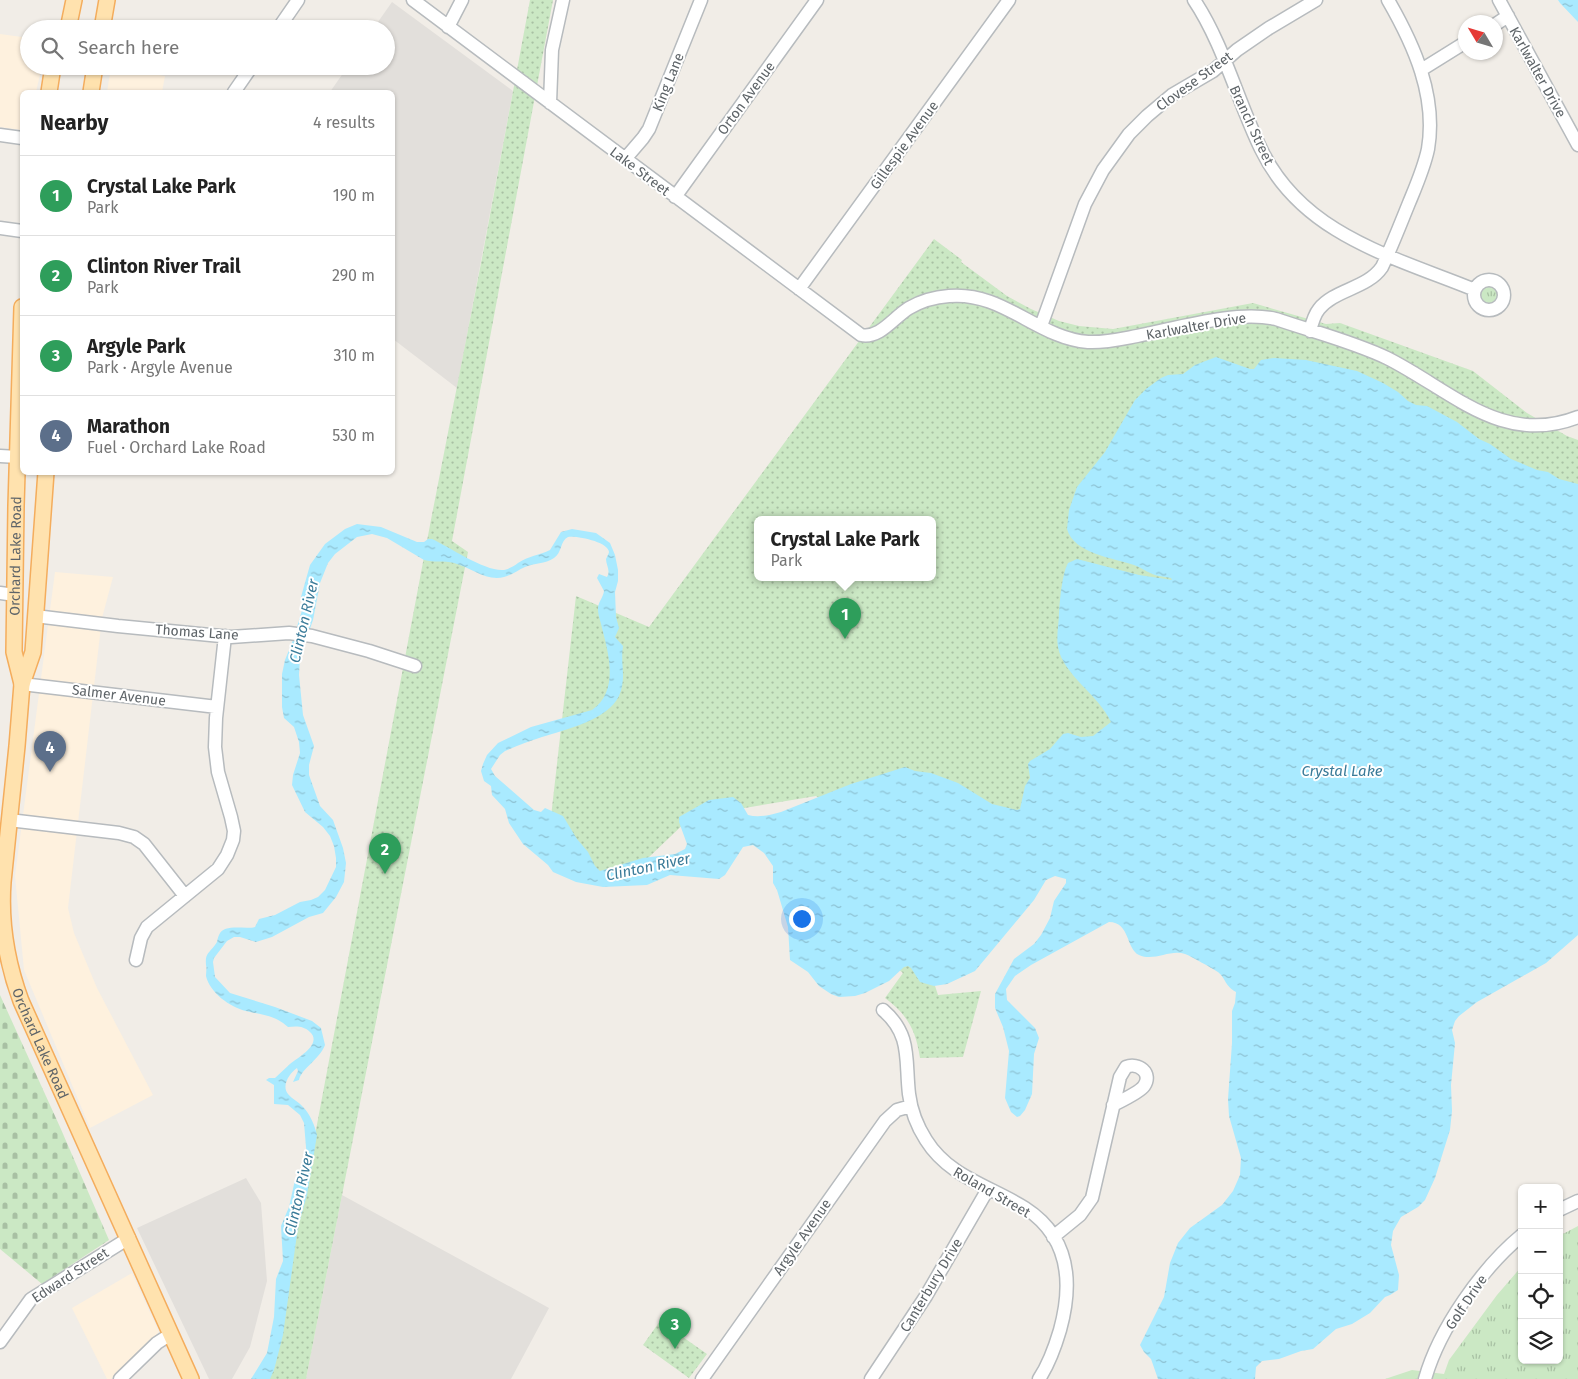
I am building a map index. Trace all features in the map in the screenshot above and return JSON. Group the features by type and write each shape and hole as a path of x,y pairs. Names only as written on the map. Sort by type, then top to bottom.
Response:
{"main road":[{"path":"62,20 66,0"},
{"path":"70,20 74,0"},
{"path":"104,20 107,0"},
{"path":"49,90 52,75"},
{"path":"91,90 94,75"},
{"name":"Orchard Lake Road","path":"20,382 16,506 8,594 14,652 22,684"},
{"name":"Orchard Lake Road","path":"46,475 33,652 22,684 9,820 2,862 2,940 21,1001 191,1379"},
{"path":"16,506 28,512 42,512"}],"street":[{"path":"284,20 298,0"},
{"name":"Lake Street","path":"413,0 858,334 870,336"},
{"path":"448,27 462,0"},
{"path":"550,103 552,50 563,0"},
{"name":"King Lane","path":"624,159 649,129 701,0"},
{"name":"Orton Avenue","path":"675,196 818,0"},
{"name":"Gillespie Avenue","path":"799,289 1009,0"},
{"name":"Branch Street","path":"1194,0 1224,61 1271,169 1283,186 1301,205 1325,224 1352,240 1475,290"},
{"name":"Clovese Street","path":"1041,326 1085,204 1109,160 1129,134 1154,110 1178,91 1212,71 1237,50 1269,28 1316,0"},
{"path":"1310,331 1315,315 1322,306 1373,277 1382,267 1420,174 1428,147 1429,112 1426,88 1421,70 1402,26 1388,0"},
{"name":"Karlwalter Drive","path":"1499,0 1578,144"},
{"path":"1503,19 1508,16"},
{"path":"1421,70 1458,47"},
{"path":"235,90 246,75"},
{"path":"0,135 20,138"},
{"path":"0,228 20,231"},
{"name":"Karlwalter Drive","path":"870,336 880,331 900,314 918,304 938,298 956,296 974,297 995,303 1064,337 1093,342 1129,338 1244,316 1268,318 1387,358 1480,411 1503,421 1518,425 1537,426 1557,424 1578,417"},
{"path":"0,456 18,457"},
{"name":"Thomas Lane","path":"35,616 232,637 289,633 312,636 369,651 415,666"},
{"path":"136,960 141,938 147,928 218,869 227,855 233,840 234,831 216,759 214,731 225,636"},
{"name":"Salmer Avenue","path":"22,684 217,707"},
{"path":"9,820 119,833 134,837 148,848 185,896"},
{"name":"Roland Street","path":"883,1010 897,1026 906,1045 911,1106 921,1132 937,1155 960,1174 1030,1212 1053,1237 1060,1251 1068,1281 1068,1296 1056,1344 1047,1366 1039,1379"},
{"path":"1053,1237 1080,1215 1092,1198 1113,1105"},
{"name":"Argyle Avenue","path":"705,1378 885,1121 897,1110 911,1106"},
{"name":"Canterbury Drive","path":"871,1379 926,1296 988,1189"},
{"path":"1563,1208 1578,1201"},
{"name":"Edward Street","path":"0,1342 31,1300 129,1238"},
{"name":"Golf Drive","path":"1425,1379 1435,1352 1459,1310 1487,1271 1518,1238"},
{"path":"120,1379 157,1343 172,1334"}],"shaded area":[{"path":"392,2 513,91 457,388 395,341 395,90 331,90 342,75 395,75 395,20 379,20"},
{"path":"0,34 20,37 20,75 40,75 36,90 20,90 20,130 0,127"},
{"path":"110,75 165,76 162,90 107,90"},
{"path":"55,572 113,577 102,618 68,908 74,933 97,988 153,1095 90,1128 24,970 15,876"},
{"path":"246,1178 261,1203 267,1281 250,1347 232,1379 209,1379 137,1228"},
{"path":"342,1195 549,1308 511,1379 306,1379"},
{"path":"132,1273 159,1332 111,1379 107,1379 72,1308"}],"green space":[{"path":"530,0 553,0 452,541 468,552 306,1379 269,1379 482,258"},
{"path":"934,239 962,260 961,262 1007,296 1059,321 1079,326 1113,329 1253,303 1326,324 1340,323 1473,371 1527,413 1567,436 1578,440 1578,493 1187,578 1135,723 922,946 938,995 981,991 963,1057 920,1058 910,1024 900,1011 885,998 903,973 836,921 888,849 816,796 691,817 626,879 546,861 576,596 649,627"},
{"path":"1489,286 1495,289 1498,295 1495,301 1489,304 1483,301 1480,295 1483,289"},
{"path":"0,995 109,1240 42,1284 0,1249"},
{"path":"1578,1226 1578,1379 1385,1379 1412,1370 1444,1374 1449,1360 1497,1295 1518,1271 1518,1364 1563,1364 1563,1234"},
{"path":"660,1321 707,1354 689,1378 643,1345"}],"water":[{"path":"1558,0 1578,0 1578,22 1560,3"},
{"name":"Crystal Lake","path":"1216,357 1250,369 1254,369 1261,360 1274,358 1306,360 1357,371 1383,383 1408,401 1416,405 1427,406 1457,422 1479,439 1490,444 1511,459 1537,470 1548,472 1559,479 1578,484 1578,935 1546,963 1477,1002 1455,1021 1452,1030 1455,1043 1451,1085 1452,1111 1450,1130 1435,1178 1425,1200 1418,1207 1401,1217 1393,1231 1391,1245 1399,1275 1398,1290 1385,1297 1370,1313 1352,1324 1336,1329 1313,1349 1279,1359 1262,1361 1256,1367 1255,1379 1158,1379 1151,1359 1140,1345 1164,1297 1170,1263 1178,1243 1190,1228 1222,1205 1233,1191 1240,1175 1241,1158 1229,1116 1228,1099 1232,1011 1236,992 1229,987 1221,975 1185,954 1174,953 1150,957 1139,955 1135,952 1121,926 1109,922 1031,965 1015,976 1006,989 1007,1000 1035,1028 1039,1038 1034,1054 1032,1094 1025,1110 1017,1117 1011,1112 1005,1098 1009,1051 1003,1027 995,1008 995,994 1014,959 1034,944 1041,935 1050,918 1054,901 1066,883 1066,879 1055,876 1046,880 1034,900 975,971 947,984 934,986 920,982 908,966 904,967 889,981 865,993 839,997 819,986 808,972 790,960 788,927 777,890 773,883 773,866 764,853 753,845 743,847 725,875 719,879 670,875 647,885 603,887 576,882 553,872 548,865 523,844 509,823 505,809 492,795 491,786 484,781 481,771 487,755 498,743 531,727 592,710 606,693 609,683 609,661 598,614 599,604 604,591 597,578 599,574 607,577 608,575 606,559 609,552 608,548 592,540 568,537 554,558 498,578 485,576 454,563 424,560 387,538 372,534 357,537 335,554 328,563 320,583 313,620 300,657 299,675 303,715 314,746 309,765 309,775 320,806 333,820 343,848 346,863 344,882 336,897 323,913 309,917 272,937 256,942 234,937 227,941 213,962 215,977 230,993 312,1021 321,1028 325,1045 319,1055 300,1076 299,1080 293,1082 298,1071 297,1068 289,1076 285,1087 288,1094 308,1113 317,1135 307,1195 298,1227 283,1335 274,1370 270,1379 251,1379 267,1353 274,1317 276,1279 283,1261 281,1226 289,1207 295,1180 307,1159 304,1123 300,1115 288,1105 274,1104 274,1085 266,1080 275,1078 308,1050 313,1037 308,1030 303,1028 288,1027 268,1016 246,1011 227,1003 208,982 206,959 217,943 219,935 225,929 255,927 259,919 275,915 300,902 318,897 325,890 336,867 334,846 330,836 323,827 305,812 292,785 300,753 299,742 294,727 284,718 282,707 282,674 303,607 301,597 310,565 325,544 345,529 357,524 381,527 417,542 432,539 478,563 496,570 504,570 550,550 561,532 572,529 596,533 610,543 618,570 615,592 616,617 619,628 615,637 623,646 623,683 619,696 605,712 596,718 505,751 491,769 495,776 534,810 541,812 545,808 563,816 600,871 643,858 675,854 685,849 687,844 679,817 709,800 733,797 741,803 748,815 769,815 851,784 905,767 915,771 931,773 958,783 992,804 1017,810 1020,809 1025,786 1030,778 1028,764 1030,761 1050,749 1063,734 1068,733 1081,737 1093,736 1111,722 1098,703 1067,667 1058,647 1057,634 1061,594 1064,573 1068,563 1077,559 1139,575 1172,580 1134,565 1096,554 1078,544 1071,537 1067,529 1069,510 1077,487 1105,452 1135,400 1146,389 1161,378 1168,375 1183,374 1195,365"}],"place":[{"name":"Crystal Lake Park","path":"845,639"},
{"name":"Marathon","path":"50,772"},
{"name":"Clinton River Trail","path":"385,874"},
{"name":"Argyle Park","path":"675,1349"}],"water label":[{"name":"Clinton River","path":"304,621"},
{"name":"Clinton River","path":"648,867"},
{"name":"Clinton River","path":"299,1194"}]}
